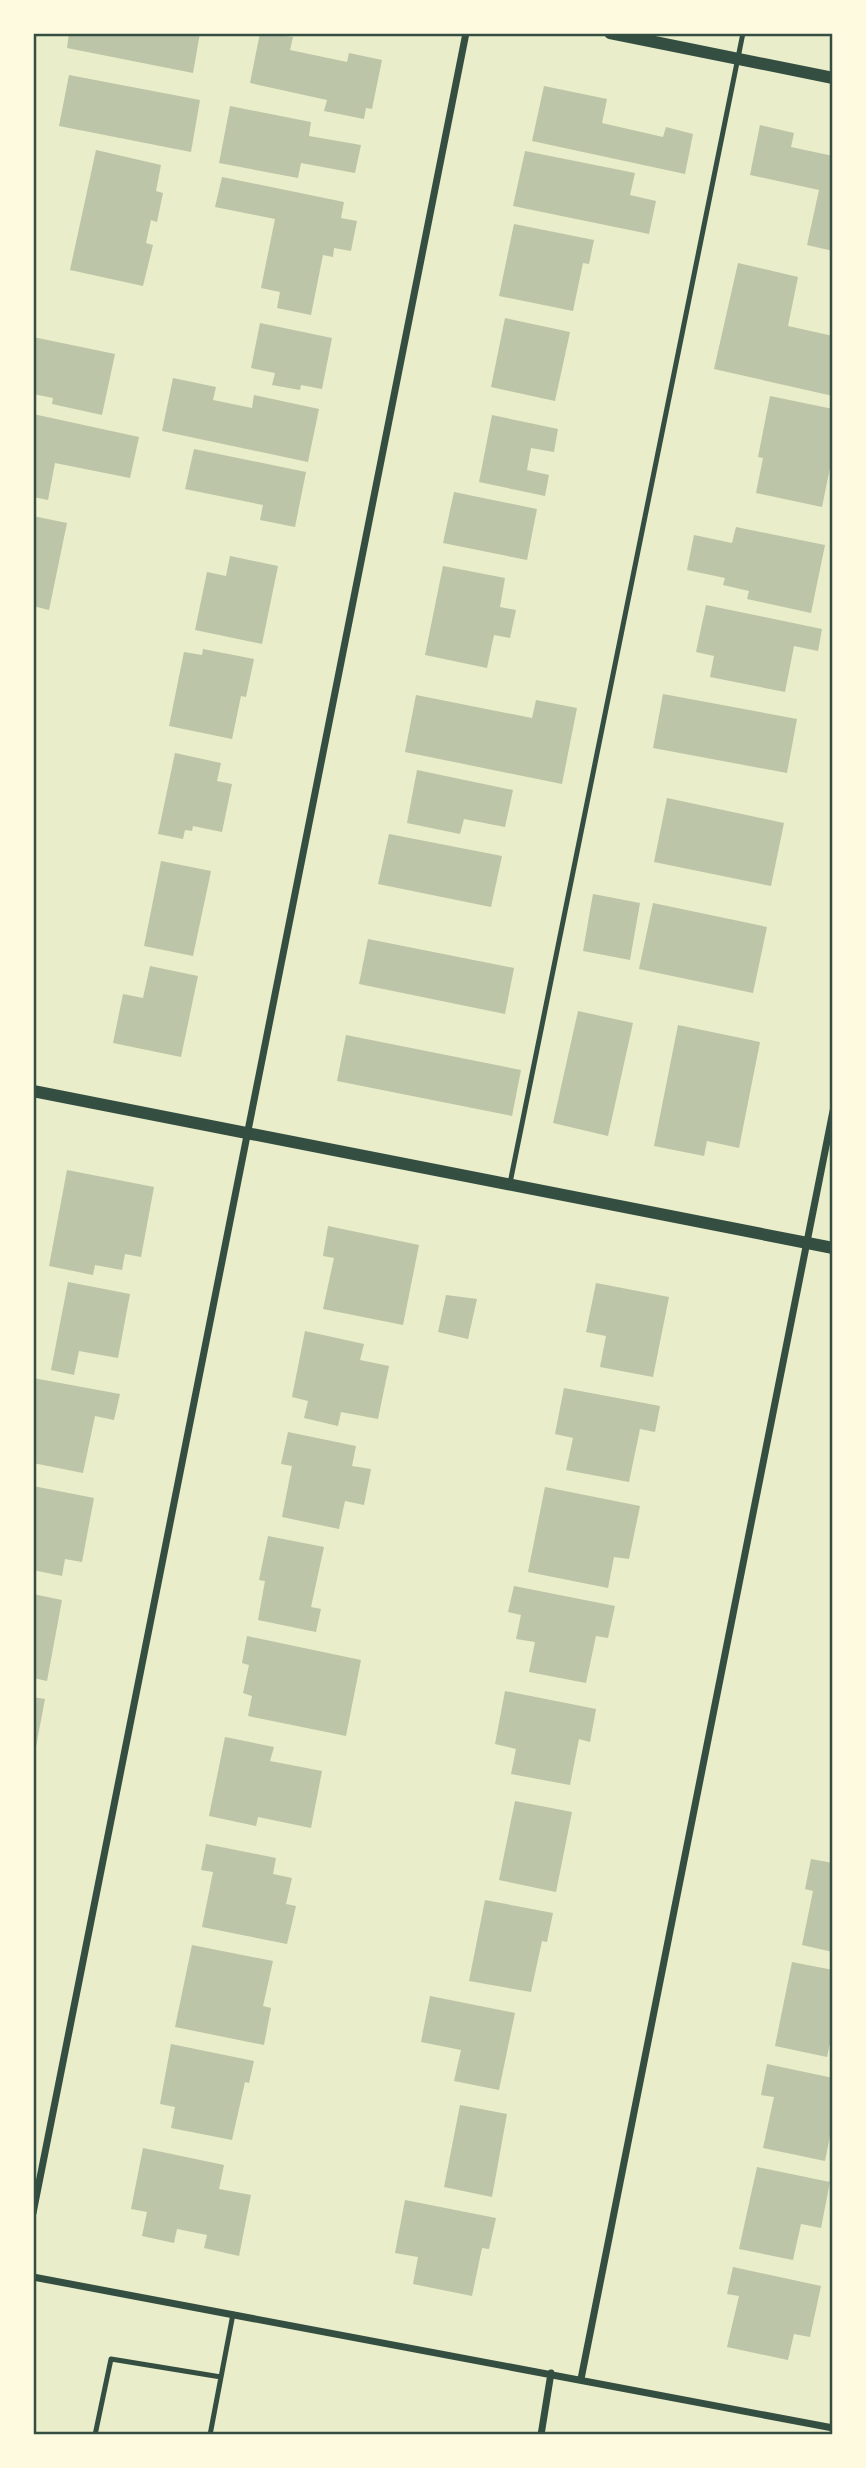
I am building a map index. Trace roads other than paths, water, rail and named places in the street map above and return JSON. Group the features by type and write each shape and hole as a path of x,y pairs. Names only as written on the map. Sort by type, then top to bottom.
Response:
{"street":[{"path":"33,2213 466,33"},
{"path":"610,33 833,78"},
{"path":"33,1091 833,1248"},
{"path":"581,2379 833,1111"},
{"path":"33,2277 833,2428"},
{"path":"541,2435 551,2373"}],"lane":[{"path":"510,1185 743,33"},
{"path":"210,2435 233,2314"},
{"path":"95,2435 111,2359 221,2377"}]}
